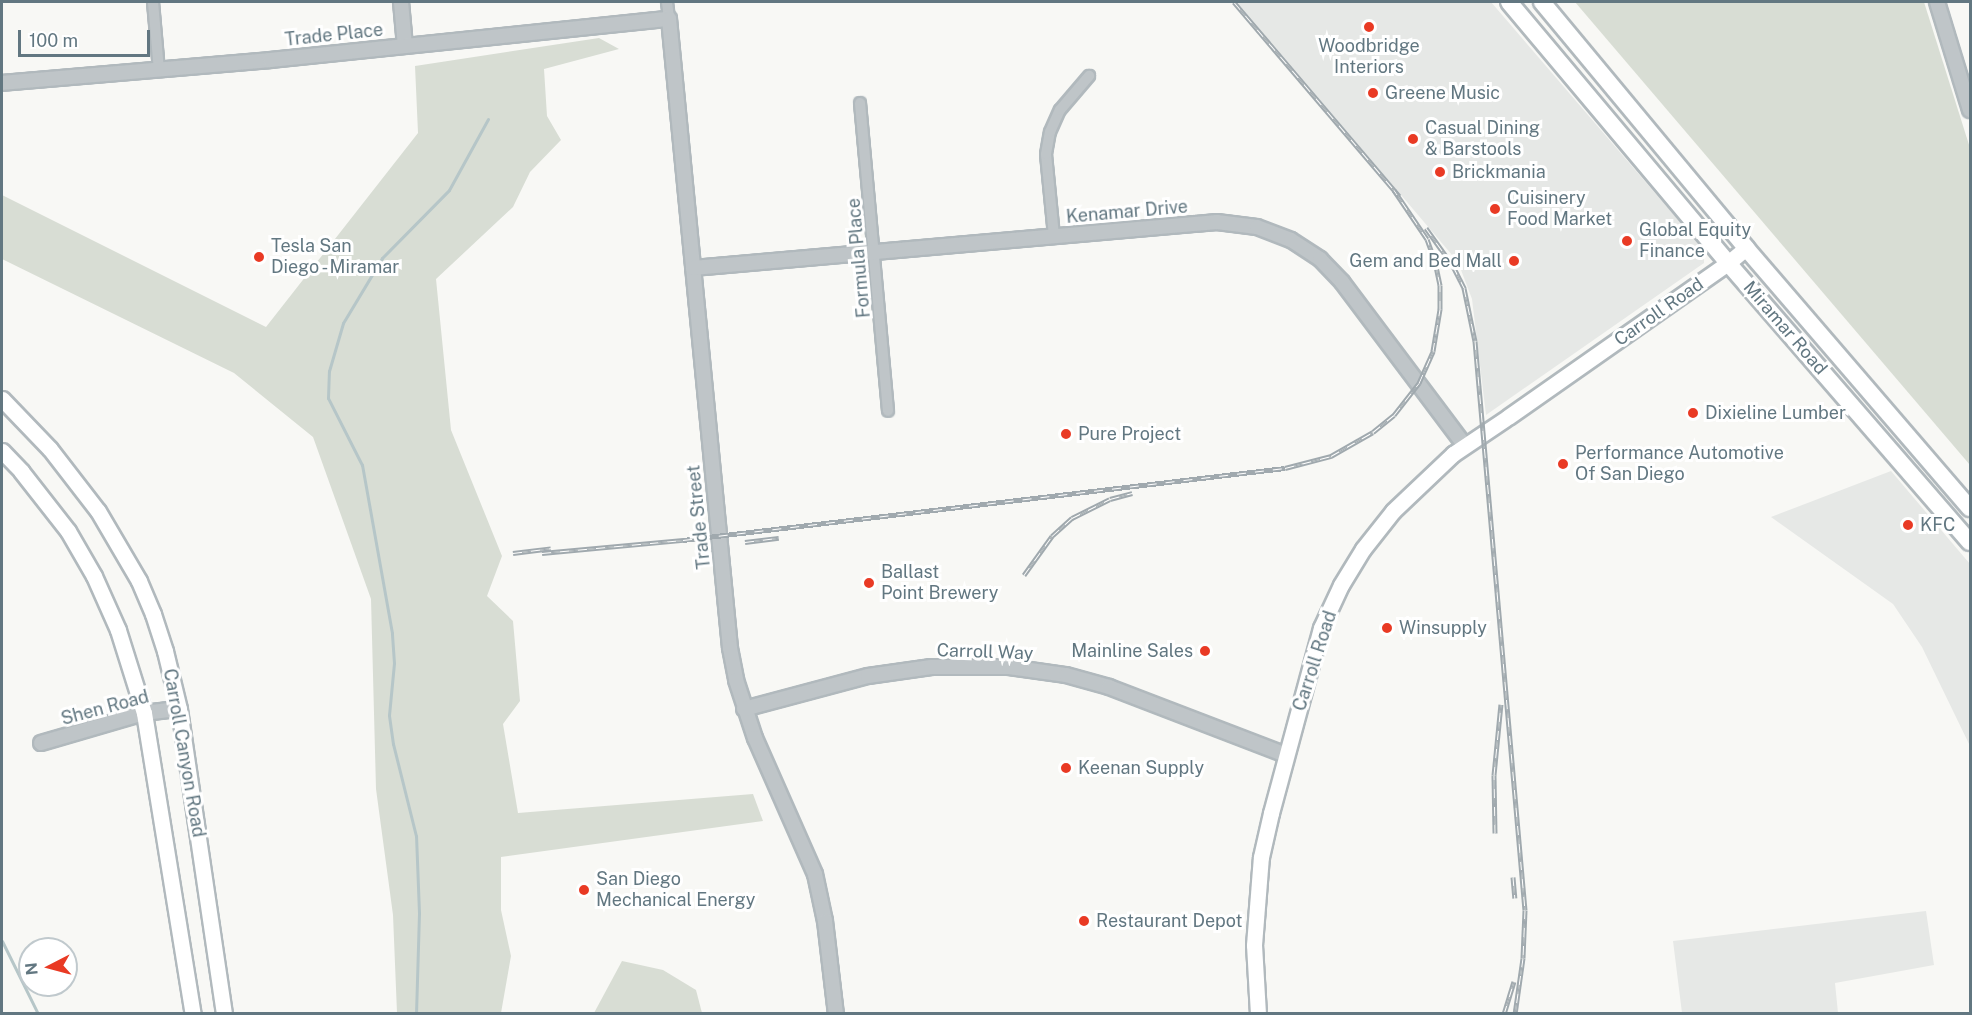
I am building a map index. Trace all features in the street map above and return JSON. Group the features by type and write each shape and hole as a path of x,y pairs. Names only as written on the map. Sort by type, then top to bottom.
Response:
{"main road":[{"name":"Miramar Road","path":"1509,2 1728,263 1971,542"},
{"name":"Miramar Road","path":"1542,2 1746,248 1971,508"},
{"name":"Carroll Road","path":"1258,1014 1254,945 1257,883 1265,833 1321,628 1341,585 1393,510 1421,482 1465,446 1728,263 1746,248"},
{"name":"Carroll Canyon Road","path":"2,399 71,474 120,547 153,614 165,651 179,709 224,1014"},
{"name":"Carroll Canyon Road","path":"2,451 21,471 68,531 94,576 118,630 144,713 193,1014"}],"street":[{"path":"153,2 159,70"},
{"path":"401,2 405,46"},
{"name":"Trade Street","path":"667,2 730,648 744,709 815,874 825,921 836,1014"},
{"path":"1937,2 1971,110"},
{"name":"Trade Place","path":"2,83 159,70 669,19"},
{"path":"1054,236 1046,154 1050,132 1060,110 1089,76"},
{"name":"Formula Place","path":"860,103 876,253 888,411"},
{"name":"Kenamar Drive","path":"693,268 1217,222 1257,227 1291,240 1320,259 1342,282 1465,446"},
{"name":"Carroll Way","path":"744,709 868,676 931,668 1009,667 1066,675 1109,687 1286,755"},
{"name":"Shen Road","path":"41,743 144,713 179,709"}],"shaded area":[{"path":"1237,2 1491,2 1704,250 1704,263 1486,415 1472,299 1458,262"},
{"path":"1575,2 1924,2 1970,148 1970,465"},
{"path":"599,38 619,49 544,69 547,116 561,140 530,172 513,207 436,279 451,430 502,556 487,596 513,621 520,701 503,724 518,813 753,794 763,821 501,857 501,910 511,956 501,1013 397,1013 393,915 376,789 371,599 313,437 234,373 2,259 2,195 266,327 418,133 415,66"},
{"path":"1891,471 1970,564 1970,746 1922,647 1893,604 1771,517"},
{"path":"1926,911 1934,965 1835,983 1838,1013 1682,1013 1673,941"},
{"path":"622,961 663,970 696,990 702,1013 594,1013"}],"waterway":[{"path":"416,1014 419,913 416,836 393,744 389,715 394,663 392,633 362,465 328,398 329,371 343,323 382,258 449,190 488,119"},
{"path":"2,941 38,1014"}],"railway":[{"path":"1234,2 1399,196"},
{"path":"542,553 683,540 1285,468 1331,456 1373,432 1394,415 1419,383 1433,351 1440,309 1440,285 1435,261 1427,239 1394,190"},
{"path":"1426,228 1453,266 1464,288 1475,341 1525,910 1523,958 1515,1014"},
{"path":"1024,575 1052,536 1072,518 1110,499 1132,493"},
{"path":"745,542 779,538"},
{"path":"513,553 551,548"},
{"path":"1495,833 1494,775 1501,704"},
{"path":"1513,877 1515,898"},
{"path":"1504,1014 1514,981"}],"place":[{"name":"Woodbridge Interiors","path":"1369,27"},
{"name":"Greene Music","path":"1373,93"},
{"name":"Casual Dining & Barstools","path":"1413,139"},
{"name":"Brickmania","path":"1440,172"},
{"name":"Cuisinery Food Market","path":"1495,209"},
{"name":"Global Equity Finance","path":"1627,241"},
{"name":"Tesla San Diego - Miramar","path":"259,257"},
{"name":"Gem and Bed Mall","path":"1514,261"},
{"name":"Dixieline Lumber","path":"1693,413"},
{"name":"Pure Project","path":"1066,434"},
{"name":"Performance Automotive Of San Diego","path":"1563,464"},
{"name":"KFC","path":"1908,525"},
{"name":"Ballast Point Brewery","path":"869,583"},
{"name":"Winsupply","path":"1387,628"},
{"name":"Mainline Sales","path":"1205,651"},
{"name":"Keenan Supply","path":"1066,768"},
{"name":"San Diego Mechanical Energy","path":"584,890"},
{"name":"Restaurant Depot","path":"1084,921"}]}
